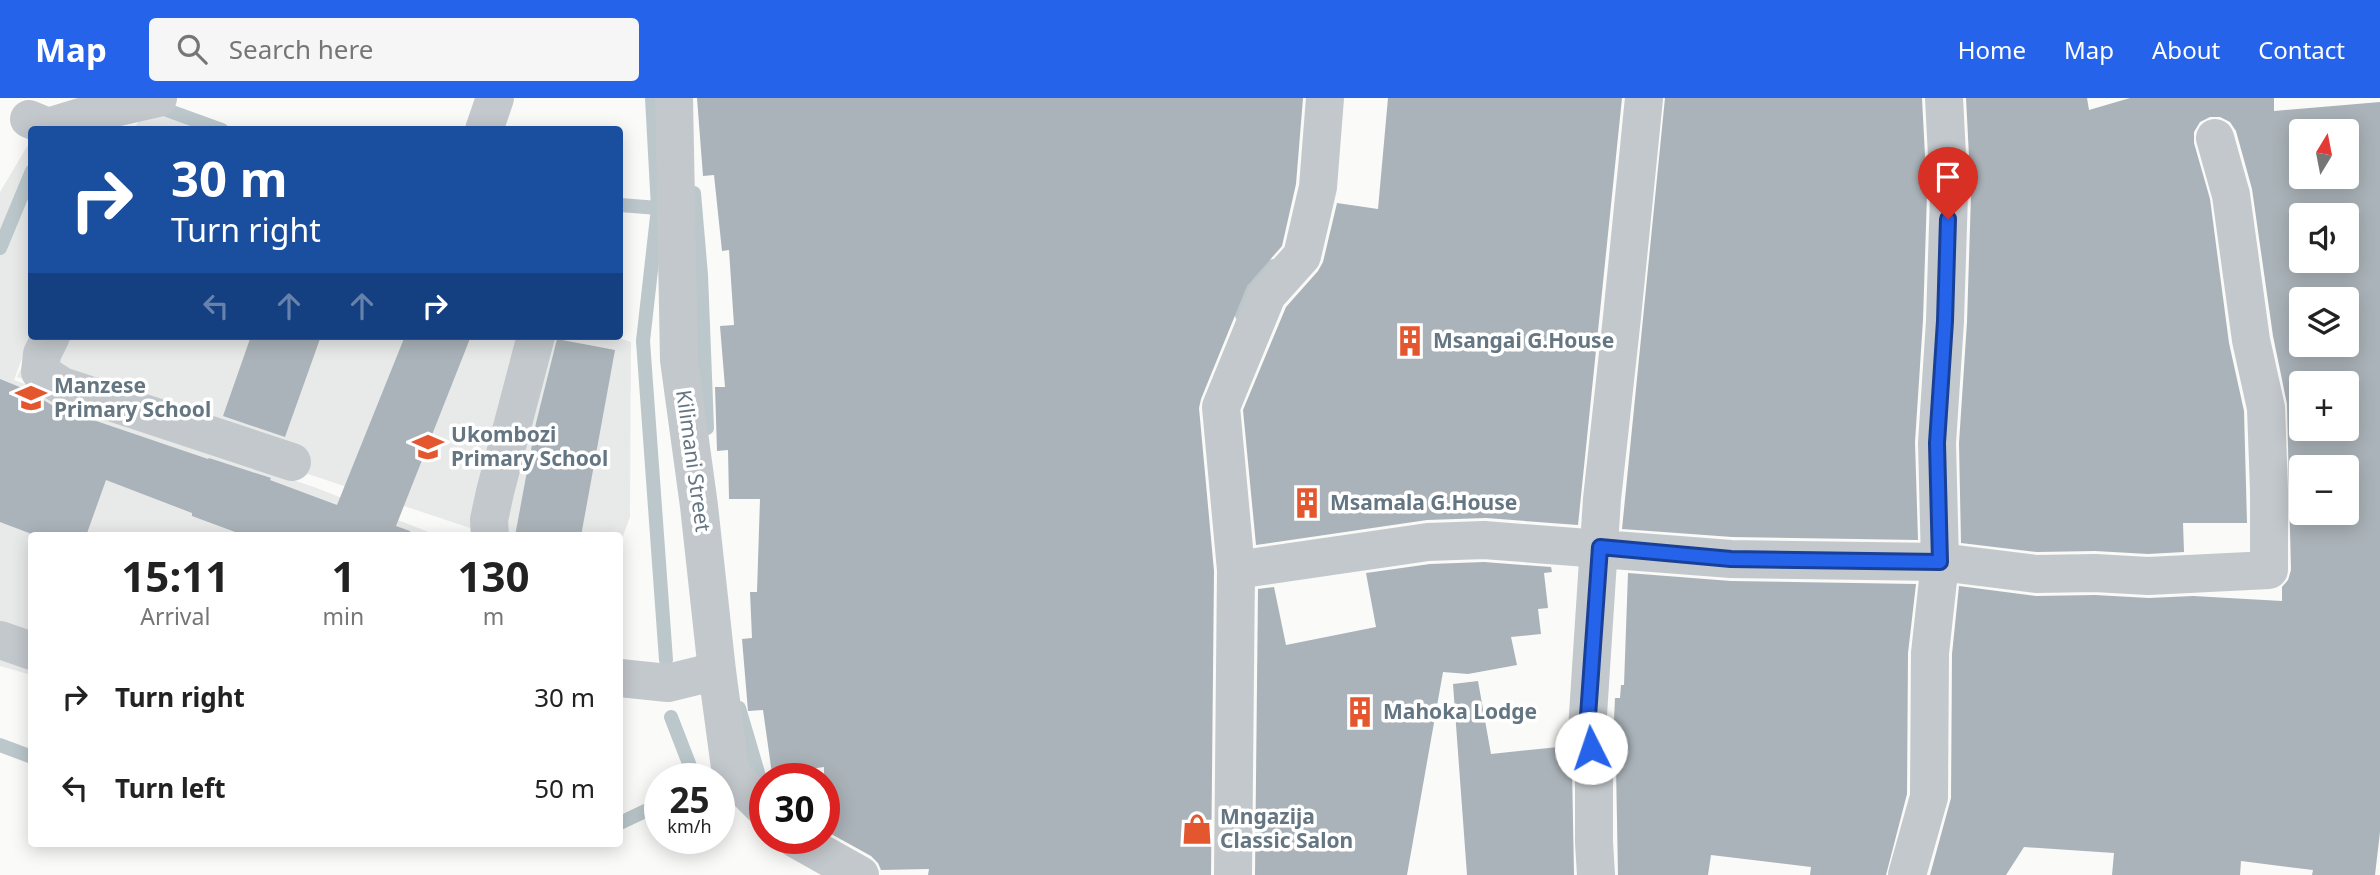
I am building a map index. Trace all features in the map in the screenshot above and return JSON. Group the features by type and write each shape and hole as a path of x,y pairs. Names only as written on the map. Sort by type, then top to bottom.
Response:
{"street":[{"path":"51,126 158,98"},
{"path":"485,126 495,98"},
{"name":"Kilimani Street","path":"674,98 679,360 731,775 749,793"},
{"path":"1233,875 1236,570 1221,407 1267,295 1303,257 1318,187 1325,98"},
{"path":"1596,875 1594,767 1587,730 1602,499 1644,98"},
{"path":"1907,875 1929,797 1930,653 1940,562 1937,443 1945,321 1949,194 1944,98"},
{"path":"29,120 45,126"},
{"path":"1236,570 1428,542 1484,540 1731,559 1940,562 2036,574 2148,576 2269,570 2266,408 2251,340 2231,195 2215,138"},
{"path":"49,340 39,364 40,372 62,386 292,462"},
{"path":"490,532 489,520 495,492 535,340"},
{"path":"0,640 28,650"},
{"path":"623,678 668,683 717,671"},
{"path":"823,854 860,875"}],"shaded area":[{"path":"169,114 203,126 136,126 141,116"},
{"name":"Manzese Primary School","path":"28,145 29,340 14,380 206,451 314,487 428,532 28,532 28,674 0,666 0,192"},
{"name":"Ukombozi Primary School","path":"623,339 631,342 630,517 623,536 623,532 482,532 17,377 34,340"}],"building":[{"path":"697,98 1303,98 1296,184 1282,246 1247,286 1199,408 1214,571 1211,875 928,875 929,869 881,870 871,856 840,839 840,763 770,763 763,710 748,711 742,639 752,638 750,592 757,592 760,499 729,499 728,450 717,451 715,387 725,387 720,326 734,325 729,250 722,251 714,175 703,176"},
{"path":"1388,98 1622,98 1578,525 1486,518 1427,520 1256,545 1243,410 1286,307 1323,262 1337,203 1378,209"},
{"path":"1665,98 1922,98 1927,194 1915,442 1918,540 1732,537 1622,529"},
{"path":"1966,98 2087,98 2089,110 2130,98 2274,98 2274,111 2380,102 2380,832 2375,875 2312,875 2313,870 2241,861 2240,875 2112,875 2114,853 2024,847 2006,875 1930,875 1951,798 1952,654 1959,586 2036,596 2193,596 2282,601 2282,587 2291,570 2290,525 2359,525 2359,455 2289,455 2289,487 2287,404 2273,336 2252,189 2236,131 2230,122 2220,117 2210,117 2200,122 2194,132 2194,143 2210,199 2229,343 2244,411 2247,523 2183,523 2184,552 2037,552 1961,543 1959,443 1967,322 1971,195"},
{"path":"250,340 320,340 285,437 223,416"},
{"path":"403,340 469,340 396,526 410,532 235,532 106,480 87,532 28,533 0,522 0,379 27,390 55,407 271,478 270,480 337,505"},
{"path":"557,340 615,350 582,532 516,532 536,423"},
{"path":"1484,562 1551,567 1552,572 1544,573 1548,608 1538,609 1541,634 1511,637 1517,665 1468,674 1443,672 1407,875 1255,875 1258,589 1274,587 1286,645 1376,627 1366,573 1430,564"},
{"path":"1628,573 1731,581 1916,584 1908,653 1907,794 1886,875 1810,875 1811,867 1711,855 1708,875 1618,875 1616,767 1612,742 1615,698 1620,698 1621,685 1624,685"},
{"path":"1478,681 1491,754 1568,746 1572,769 1574,875 1467,875 1453,684"}],"waterway":[{"path":"652,98 658,208 643,341 666,660"},
{"path":"164,109 211,126"},
{"path":"0,248 28,181"},
{"path":"694,193 701,275 707,428"},
{"path":"623,205 658,208"},
{"path":"1242,315 1247,286 1266,268 1274,266"},
{"path":"739,708 755,763"},
{"path":"671,717 689,763"},
{"path":"0,745 28,756"},
{"path":"623,822 644,812"}],"place":[{"name":"Msangai G.House","path":"1410,341"},
{"name":"Manzese Primary School","path":"31,398"},
{"name":"Ukombozi Primary School","path":"428,447"},
{"name":"Msamala G.House","path":"1307,503"},
{"name":"Mahoka Lodge","path":"1360,712"},
{"name":"Mngazija Classic Salon","path":"1197,829"}],"route":[{"path":"1591,748 1587,730 1600,547 1731,559 1940,562 1937,443 1948,219"}]}
